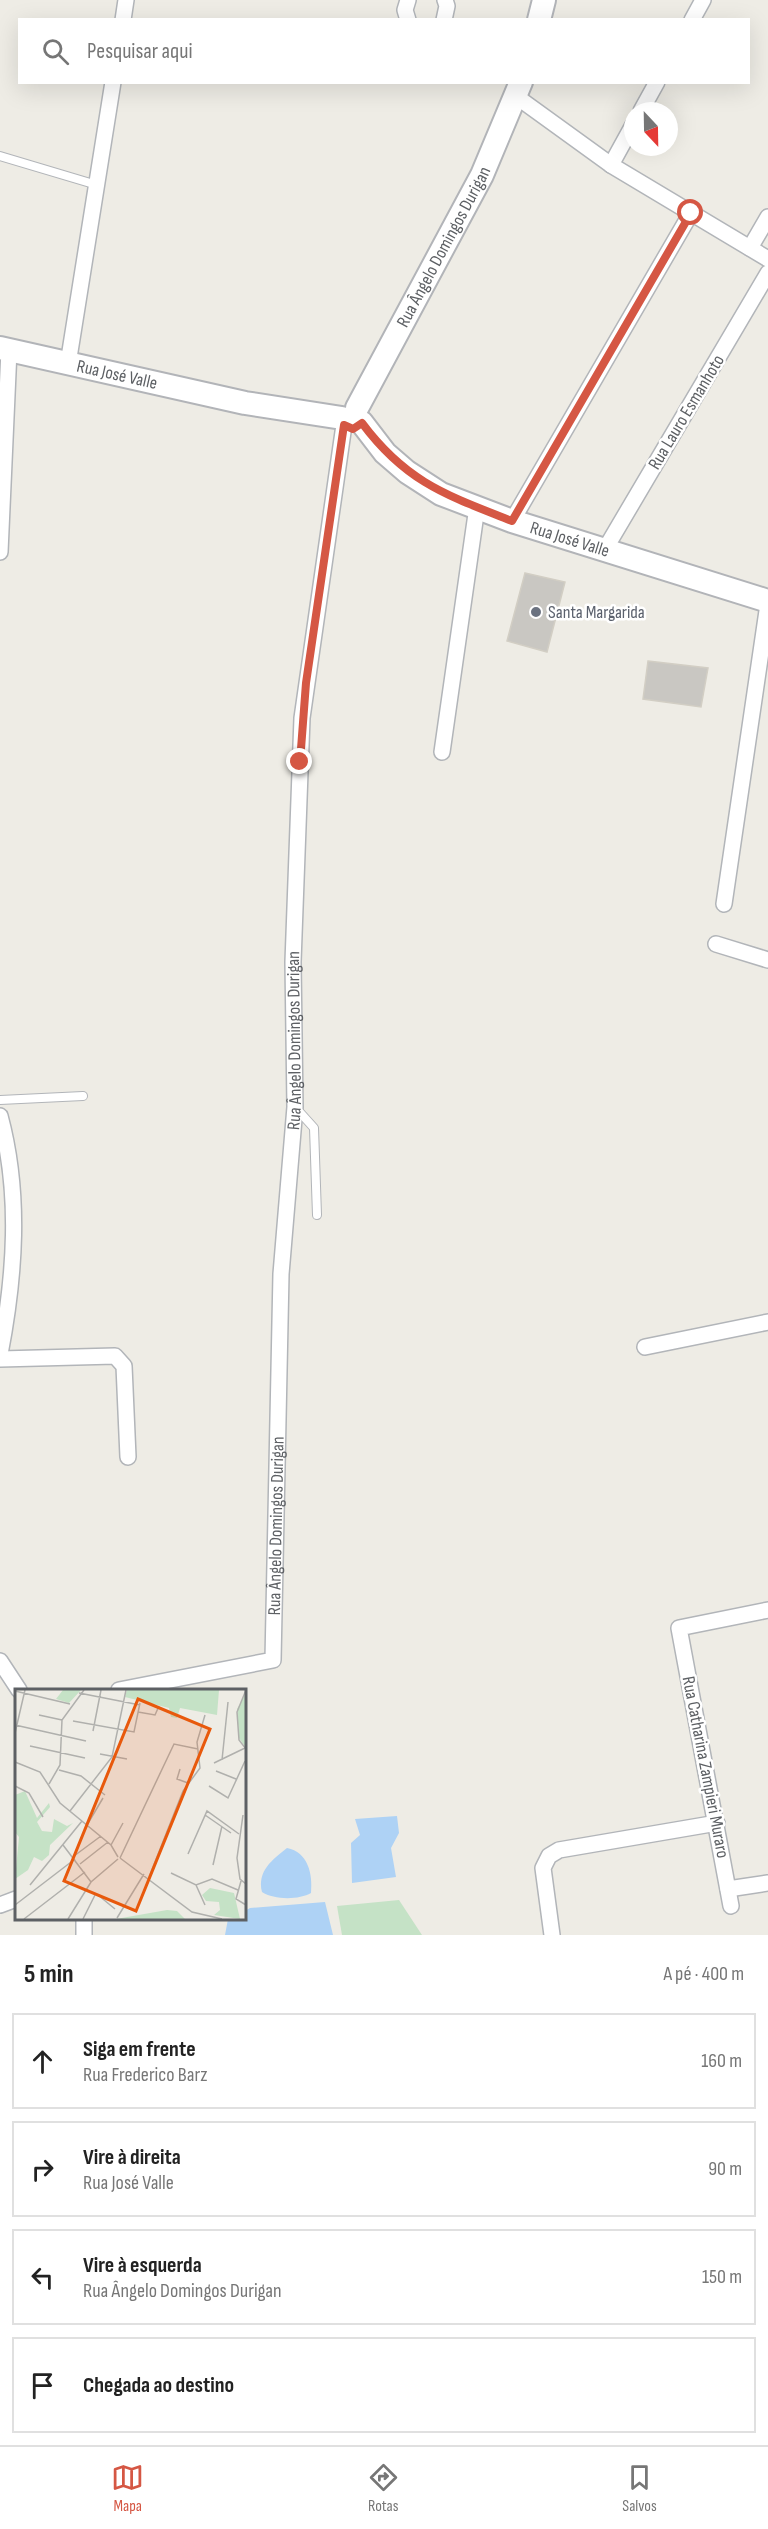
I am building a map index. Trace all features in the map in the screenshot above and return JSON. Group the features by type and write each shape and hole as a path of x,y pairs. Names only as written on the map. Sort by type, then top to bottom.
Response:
{"street":[{"path":"123,18 126,0"},
{"path":"445,0 447,13 445,18"},
{"path":"540,18 544,0"},
{"path":"693,18 703,0"},
{"path":"404,1 408,18"},
{"path":"68,364 113,84"},
{"path":"646,102 656,84"},
{"path":"519,90 611,165 768,259"},
{"name":"Rua Ângelo Domingos Durigan","path":"124,1689 273,1660 280,1274 295,1107 293,953 302,718 351,419 482,176 519,90"},
{"path":"611,165 624,141"},
{"path":"512,521 691,213"},
{"path":"750,248 768,217"},
{"name":"Rua Lauro Esmanhoto","path":"604,551 768,273"},
{"path":"0,552 5,349"},
{"name":"Rua José Valle","path":"5,349 234,400 351,419 407,472 441,494 512,521 768,602"},
{"path":"442,752 477,507"},
{"path":"724,904 768,602"},
{"path":"716,944 768,960"},
{"path":"0,1116 7,1150 11,1293 0,1354"},
{"path":"645,1347 768,1322"},
{"path":"0,1359 115,1356 124,1366 128,1457"},
{"name":"Rua Catharina Zampieri Muraro","path":"731,1906 679,1628 768,1610"},
{"path":"0,1661 19,1689"},
{"path":"552,1935 543,1868 549,1856 559,1850 717,1823"},
{"path":"728,1889 768,1883"},
{"path":"0,1905 15,1899"}],"lane":[{"path":"0,156 97,185"},
{"path":"0,1100 83,1096"},
{"path":"295,1107 314,1128 317,1215"}],"green space":[{"path":"399,1900 422,1935 342,1935 337,1906"}],"water":[{"path":"397,1816 399,1833 391,1848 396,1877 352,1883 351,1843 360,1835 355,1819"},
{"path":"287,1848 300,1854 308,1865 311,1893 287,1898 267,1895 262,1892 261,1885 264,1872 271,1862"},
{"path":"325,1902 333,1935 225,1935 228,1920 246,1920 246,1910 250,1908"}],"building":[{"name":"Santa Margarida","path":"525,573 565,582 547,652 507,641"},
{"path":"648,661 708,668 701,707 643,699"}],"place":[{"name":"Santa Margarida","path":"536,612"}],"route":[{"path":"300,762 306,683 344,425 353,429 362,423 385,453 407,472 441,494 512,521 691,213"}]}
